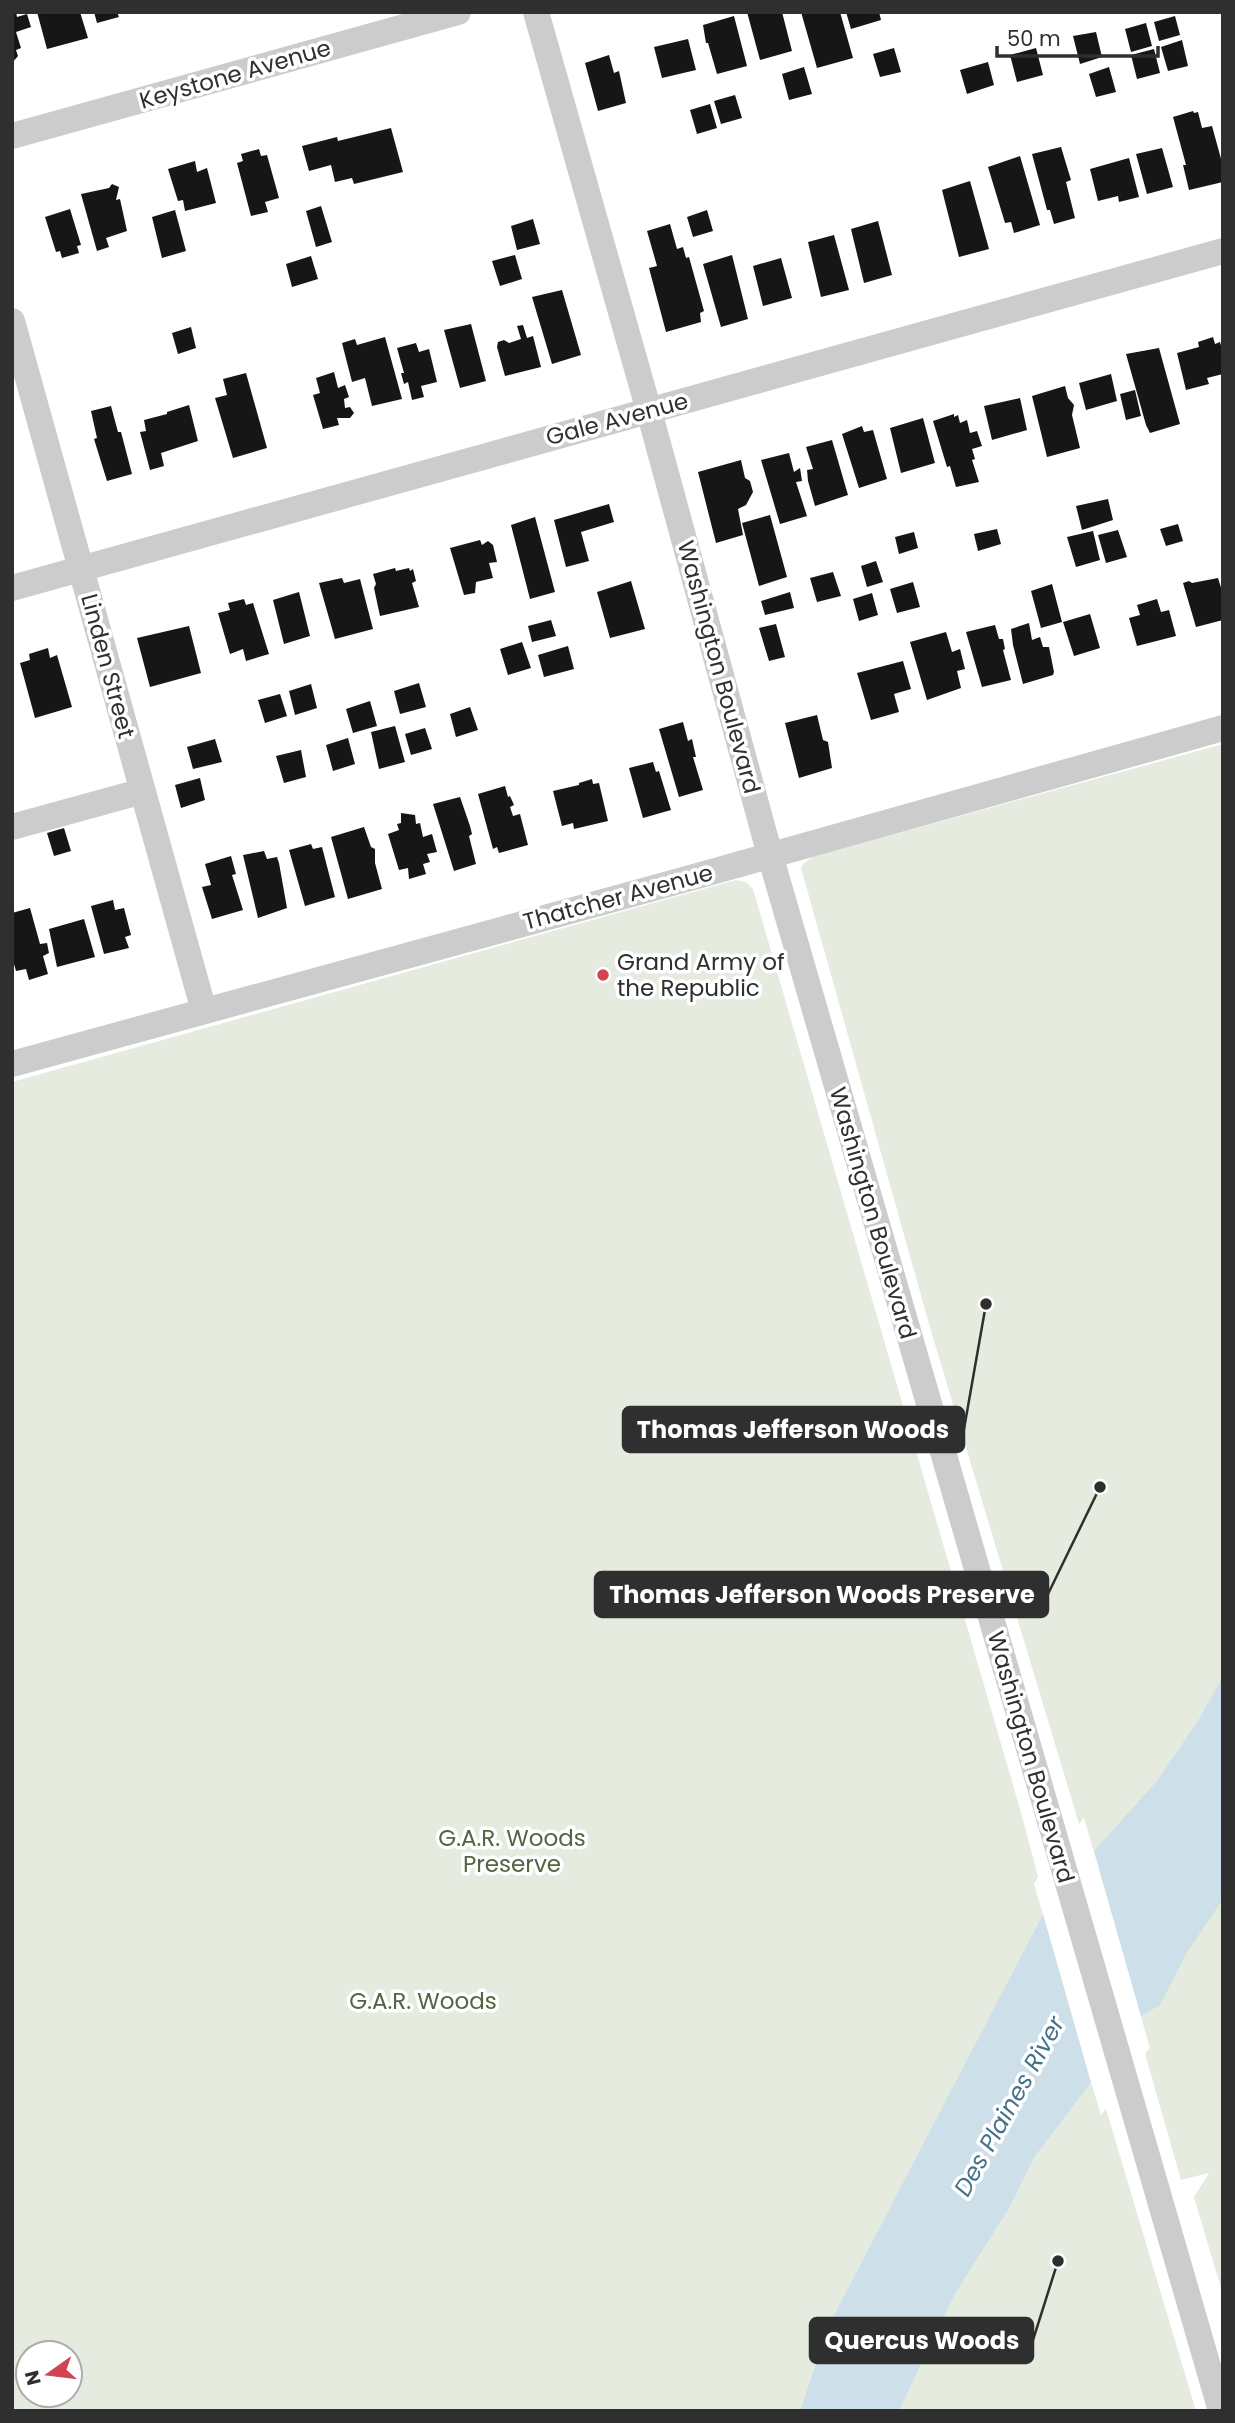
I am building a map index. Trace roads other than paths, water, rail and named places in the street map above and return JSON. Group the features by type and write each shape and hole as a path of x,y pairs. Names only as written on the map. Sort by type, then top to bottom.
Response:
{"street":[{"name":"Keystone Avenue","path":"12,136 458,12"},
{"name":"Washington Boulevard","path":"536,12 649,411 770,855 1221,2411"},
{"name":"Gale Avenue","path":"12,588 1223,251"},
{"name":"Linden Street","path":"12,321 204,1011"},
{"name":"Thatcher Avenue","path":"12,1064 1223,728"},
{"path":"12,827 143,791"}],"water":[{"name":"Des Plaines River","path":"1223,1676 1223,1899 1186,1954 1160,2005 1141,2016 1034,2158 1010,2207 954,2296 899,2411 800,2411 829,2325 1043,1914 1094,1851 1158,1780 1201,1716"}],"place":[{"name":"Grand Army of the Republic","path":"603,975"},
{"name":"Thomas Jefferson Woods","path":"986,1304"},
{"name":"Thomas Jefferson Woods Preserve","path":"1100,1487"},
{"name":"Quercus Woods","path":"1058,2261"}],"park label":[{"name":"G.A.R. Woods Preserve","path":"512,1851"},
{"name":"G.A.R. Woods","path":"423,2001"}]}
